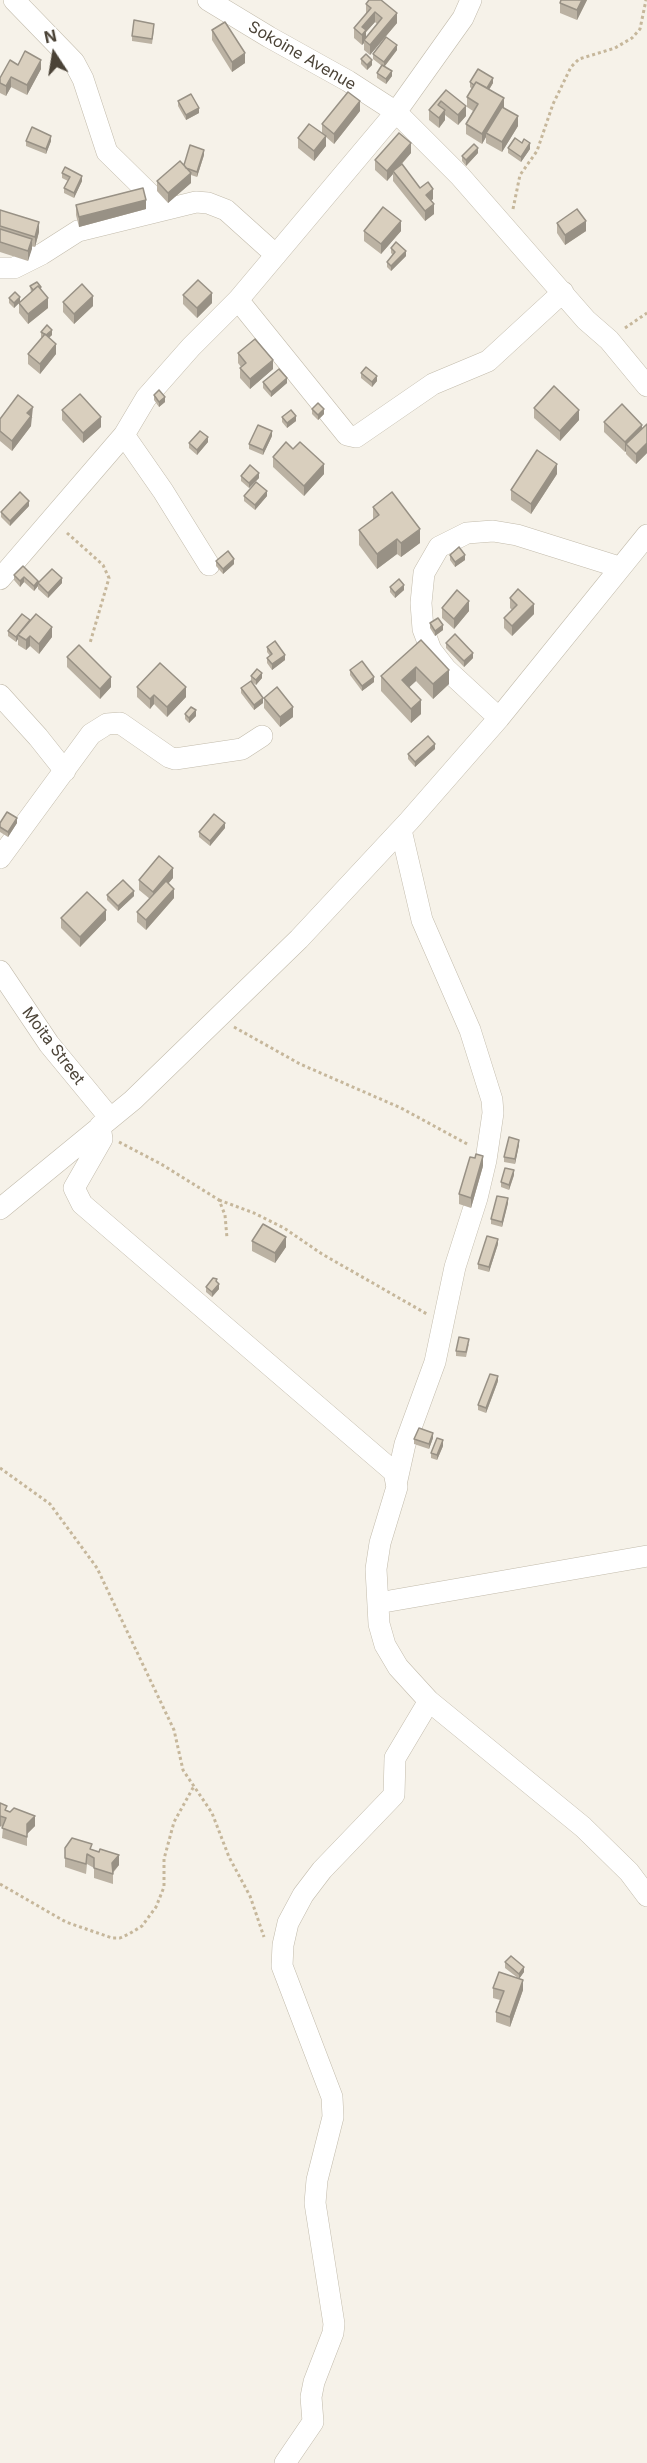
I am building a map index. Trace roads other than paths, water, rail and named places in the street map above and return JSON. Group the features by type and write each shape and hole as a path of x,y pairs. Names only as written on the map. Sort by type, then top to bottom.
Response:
{"street":[{"path":"14,0 74,62 83,79 107,152 164,208"},
{"name":"Sokoine Avenue","path":"208,0 268,37 348,81 396,112 460,176 586,320 609,340 647,386"},
{"path":"0,579 123,435 146,398 191,347 238,300 396,112 463,18 471,0"},
{"path":"0,268 14,268 42,254 78,231 164,208 196,202 218,206 226,210 276,255"},
{"path":"238,300 296,368 347,435 356,437 433,384 476,368 488,361 563,292"},
{"path":"123,435 163,491 208,565"},
{"path":"499,718 446,669 427,640 423,629 421,603 424,573 439,547 457,536 494,531 518,535 619,567"},
{"path":"0,1209 133,1100 299,939 401,830 499,718 647,535"},
{"path":"0,695 65,771"},
{"path":"0,858 92,734 101,727 114,722 134,731 175,759 242,749 262,736"},
{"path":"396,1480 405,1444 435,1362 455,1267 477,1198 487,1154 492,1113 492,1100 470,1030 423,920 401,830"},
{"name":"Moita Street","path":"0,971 104,1125"},
{"path":"104,1125 98,1149 79,1176 74,1188 82,1204 394,1472 397,1487 377,1560 379,1624 385,1645 398,1667 429,1701 583,1827 629,1872 647,1896"},
{"path":"378,1603 647,1556"},
{"path":"285,2463 313,2422 311,2397 314,2382 333,2333 334,2324 315,2203 317,2180 333,2117 332,2097 282,1966 283,1945 288,1923 303,1895 322,1869 394,1795 395,1758 429,1701"}]}
